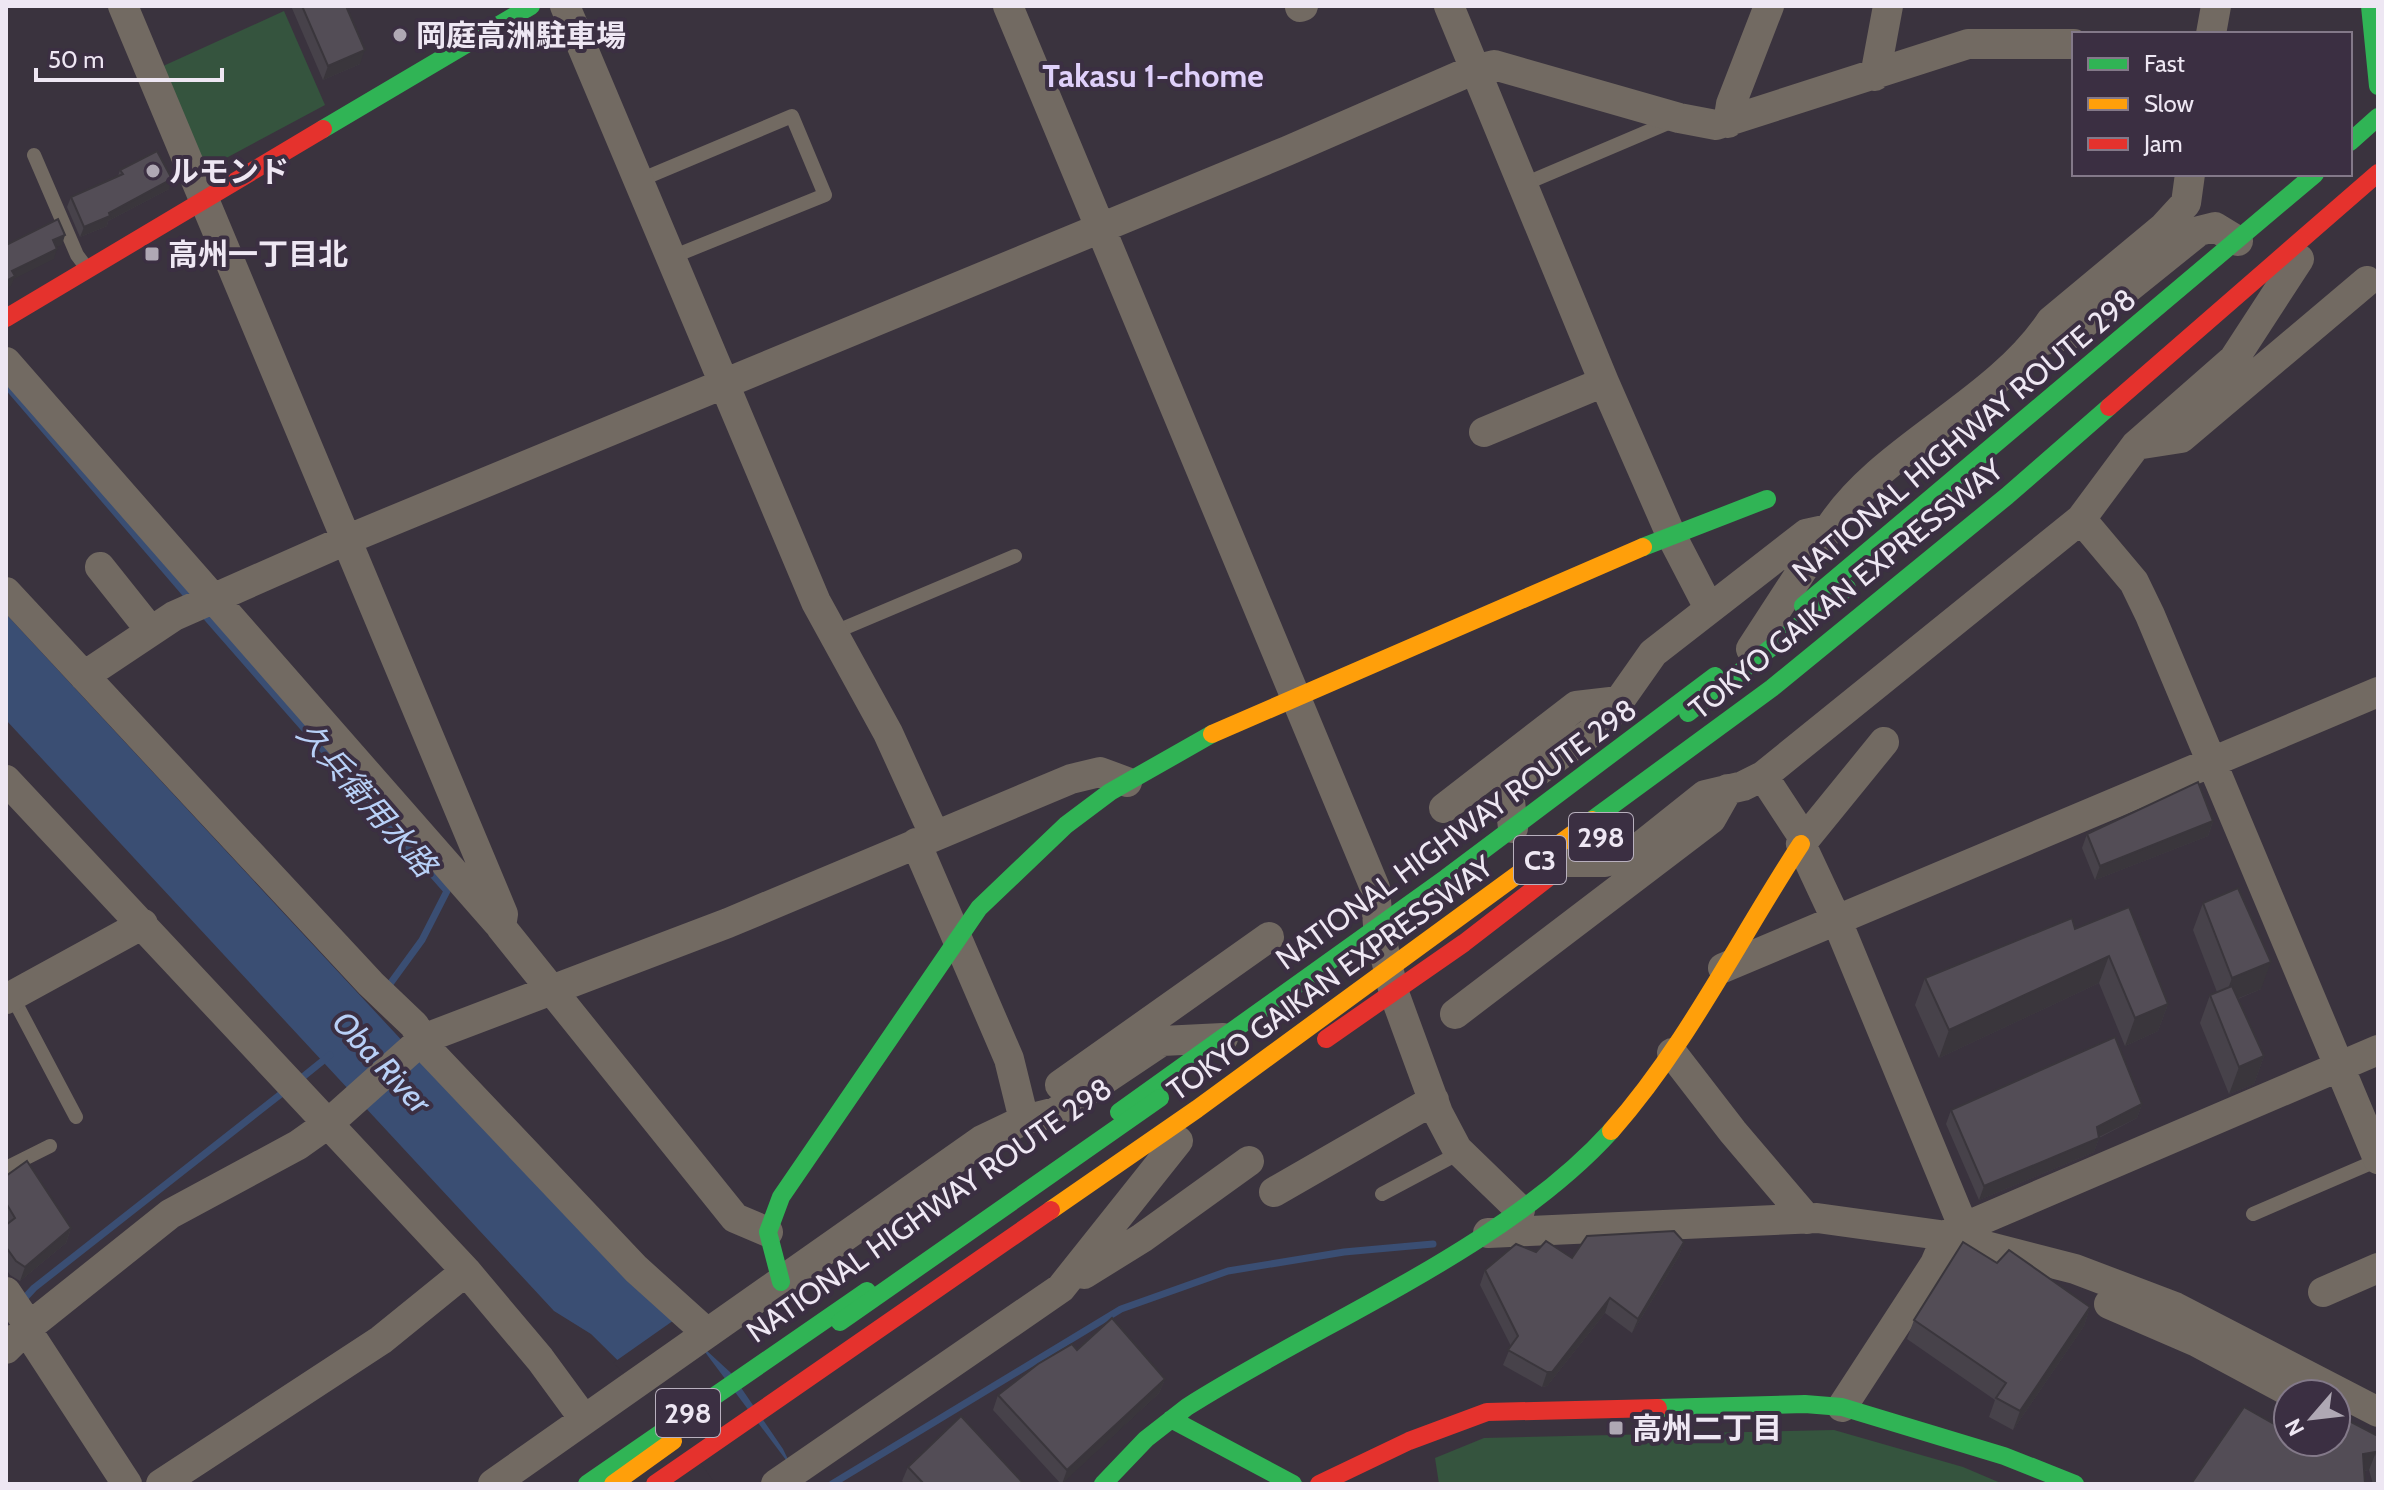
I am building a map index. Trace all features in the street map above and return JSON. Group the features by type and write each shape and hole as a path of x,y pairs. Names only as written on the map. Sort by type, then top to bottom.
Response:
{"main road":[{"path":"6,318 531,6"},
{"path":"2370,6 2378,86"},
{"path":"2352,140 2378,117"},
{"path":"2352,157 2378,133"},
{"name":"TOKYO GAIKAN EXPRESSWAY","path":"655,1484 1197,1109 1772,688 2007,496 2378,173"},
{"name":"NATIONAL HIGHWAY ROUTE 298","path":"587,1484 892,1275 1224,1038 1513,828 1751,649 2313,176"},
{"name":"TOKYO GAIKAN EXPRESSWAY","path":"613,1484 1483,870 1753,663 1974,485 2331,176"},
{"name":"298","path":"678,1484 1394,993 1568,862 1859,638 2299,259 2378,186"},
{"path":"781,1282 768,1232 781,1197 979,908 1066,825 1127,782 1229,724 1671,535 1767,499"},
{"path":"1103,1484 1124,1460 1171,1419 1215,1388 1488,1233 1520,1210 1606,1136 1672,1053 1803,842"},
{"path":"1319,1484 1409,1441 1487,1412 1805,1404 1842,1407 2004,1456 2075,1484"},
{"path":"1171,1419 1293,1484"}],"street":[{"path":"123,6 503,914 501,927"},
{"path":"565,6 816,602 888,733 958,938 1009,1059 1024,1120"},
{"path":"1008,6 1375,888 1378,925 1394,993 1434,1100 1461,1152 1520,1210"},
{"path":"1449,6 1604,382 1671,535 1709,608"},
{"path":"1728,123 1731,104 1769,6"},
{"path":"1875,76 1888,6"},
{"path":"2211,32 2216,6"},
{"path":"84,676 151,631 215,597 1287,151 1473,70 1494,65 1679,118 1716,125 1968,44 2072,44"},
{"path":"1751,649 1847,501 1978,397 2037,342 2051,321 2172,219 2186,203 2190,176"},
{"path":"2037,342 2071,334 2199,231 2215,227 2238,241"},
{"path":"1568,862 1605,862 1631,854 1705,795 1763,776 2081,519 2136,445 2234,359 2299,259"},
{"path":"2136,445 2181,438 2367,281"},
{"path":"6,362 501,927 735,1218 768,1232"},
{"path":"1484,432 1604,382"},
{"path":"2081,519 2134,582 2378,1160"},
{"path":"1513,828 1509,792 1603,724 1653,653 1806,534 1829,529"},
{"path":"100,567 151,631"},
{"path":"6,592 371,984 414,1025 417,1043 432,1054 636,1269 707,1333"},
{"path":"1723,968 2378,692"},
{"path":"1444,808 1576,706 1619,701"},
{"path":"1803,842 1884,742"},
{"path":"20,1334 170,1214 298,1145 329,1123 417,1043 728,923 1071,779 1100,772 1127,782"},
{"path":"1763,776 1803,842 1837,921 1951,1233"},
{"path":"6,780 466,1271 540,1359 594,1412"},
{"path":"1455,1014 1711,819 1728,789"},
{"path":"9,993 143,924"},
{"path":"1024,1120 1048,1094 1269,937"},
{"path":"493,1484 982,1140 1024,1120 1056,1112 1162,1041 1224,1038"},
{"path":"1842,1407 1935,1264 1951,1233 2378,1050"},
{"path":"1672,1053 1807,1219"},
{"path":"1274,1192 1434,1100"},
{"path":"1061,1288 1178,1141"},
{"path":"776,1484 808,1474 1061,1288 1142,1238 1249,1161"},
{"path":"1488,1233 1807,1219 1951,1233 2075,1269 2175,1307 2378,1412"},
{"path":"2323,1292 2378,1268"},
{"path":"161,1484 381,1340 466,1271"},
{"path":"8,1295 20,1334 127,1484"},
{"path":"2109,1304 2197,1342 2272,1382"},
{"path":"2352,1425 2378,1439"}],"lane":[{"path":"640,180 792,116 825,195 672,257"},
{"path":"1522,185 1679,118"},
{"path":"34,155 77,255 89,271"},
{"path":"835,632 1015,556"},
{"path":"9,993 76,1117"},
{"path":"6,1168 50,1146"},
{"path":"1382,1194 1461,1152"},
{"path":"2253,1214 2378,1160"}],"green space":[{"path":"284,11 325,105 202,171 161,67"},
{"path":"1834,1430 1963,1467 2003,1484 1439,1484 1435,1458 1484,1438"}],"water":[{"name":"Oba River","path":"6,614 524,1172 631,1281 731,1373 783,1449 800,1484 675,1417 591,1334 554,1311 6,720"}],"pier":[{"path":"677,1318 804,1484 715,1484 672,1420 613,1363"}],"building":[{"path":"302,6 346,6 365,50 328,66"},
{"path":"157,151 172,179 109,213 110,216 84,227 71,197 123,174 120,170"},
{"path":"58,219 65,235 53,240 57,249 12,271 15,276 6,281 6,245"},
{"path":"2198,782 2213,821 2100,866 2087,834"},
{"path":"2238,888 2271,962 2232,978 2203,903"},
{"path":"2129,907 2168,1004 2135,1018 2109,956 1949,1030 1925,978 2072,918 2075,929"},
{"path":"2232,986 2264,1056 2239,1067 2210,995"},
{"path":"2115,1037 2142,1104 2097,1127 2099,1138 1984,1186 1951,1110"},
{"path":"27,1161 71,1228 25,1267 6,1247 6,1225 15,1218 6,1203 6,1176"},
{"path":"1674,1231 1684,1242 1638,1319 1610,1298 1552,1372 1508,1350 1518,1336 1485,1270 1516,1244 1536,1252 1546,1241 1572,1258 1587,1236"},
{"path":"1963,1242 1997,1263 2009,1250 2090,1307 2020,1411 1996,1398 2006,1383 1914,1320"},
{"path":"1112,1318 1165,1379 1067,1470 998,1395 1038,1364 1072,1344 1077,1350"},
{"path":"2244,1407 2272,1423 2272,1458 2352,1458 2352,1422 2378,1436 2378,1460 2376,1452 2363,1454 2365,1484 2191,1484"},
{"path":"961,1416 1024,1484 924,1484 908,1467"}],"waterway":[{"name":"久兵衛用水路","path":"6,385 190,599"},
{"name":"久兵衛用水路","path":"201,611 447,891 422,940 387,988"},
{"name":"久兵衛用水路","path":"299,1080 330,1055"},
{"name":"久兵衛用水路","path":"21,1302 34,1288 286,1090"},
{"path":"832,1484 1121,1309 1228,1271 1344,1252 1433,1244"}],"traffic: fast":[{"path":"323,129 531,6"},
{"path":"2370,6 2378,86"},
{"path":"2352,140 2378,117"},
{"path":"1803,606 2313,176"},
{"path":"1592,820 1772,688 2007,496 2109,407"},
{"path":"1643,547 1767,499"},
{"path":"1688,713 1847,588"},
{"path":"1119,1112 1446,878 1715,676"},
{"path":"781,1282 768,1232 781,1197 979,908 1066,825 1110,792 1212,734"},
{"path":"840,1322 1160,1098"},
{"path":"1103,1484 1146,1439 1187,1407 1465,1248 1519,1212 1568,1173 1611,1131"},
{"path":"587,1484 867,1291"},
{"path":"1658,1408 1805,1404 1842,1407 2004,1456 2075,1484"},
{"path":"1171,1419 1293,1484"}],"traffic: slow":[{"path":"1212,734 1643,547"},
{"path":"1051,1210 1197,1109 1592,820"},
{"path":"1611,1131 1639,1098 1688,1027 1801,844"},
{"path":"613,1484 673,1441"}],"traffic: jam":[{"path":"6,318 323,129"},
{"path":"2109,407 2378,173"},
{"path":"1326,1039 1464,943 1552,875"},
{"path":"655,1484 1051,1210"},
{"path":"1319,1484 1409,1441 1487,1412 1658,1408"}],"place":[{"name":"岡庭高洲駐車場","path":"400,35"},
{"name":"ルモンド","path":"153,171"},
{"name":"高州一丁目北","path":"152,254"},
{"name":"高州二丁目","path":"1616,1428"}],"district":[{"name":"Takasu 1-chome","path":"1153,75"}]}
